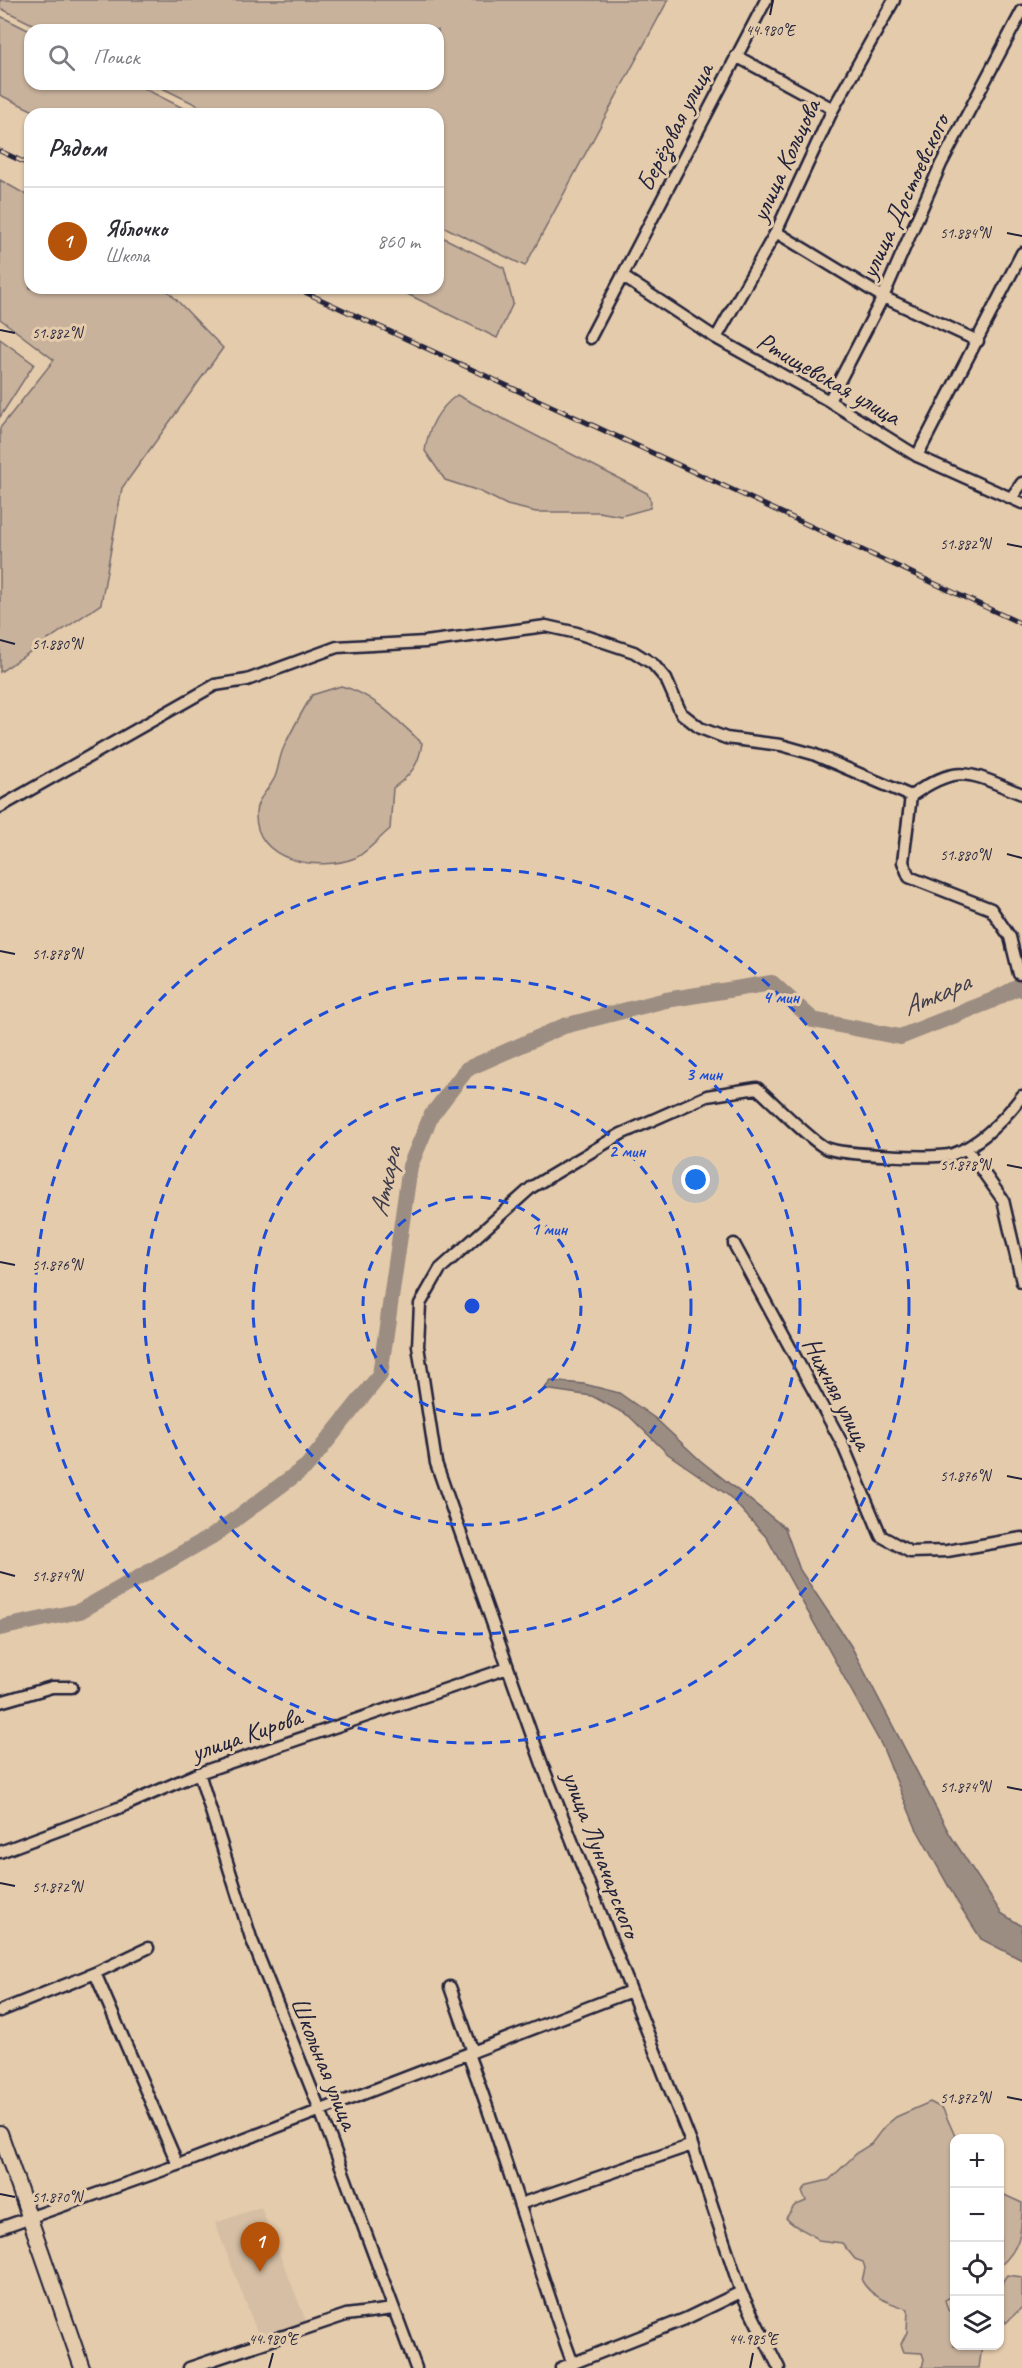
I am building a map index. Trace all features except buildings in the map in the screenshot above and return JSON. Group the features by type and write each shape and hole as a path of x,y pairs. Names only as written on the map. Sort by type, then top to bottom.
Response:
{"street":[{"name":"Берёзовая улица","path":"590,338 766,0"},
{"name":"улица Кольцова","path":"716,338 776,232 833,109 894,0"},
{"name":"улица Достоевского","path":"828,401 883,297 941,164 1022,11"},
{"path":"736,56 833,109"},
{"path":"776,232 883,297 978,341"},
{"path":"917,456 1022,253"},
{"name":"Ртищевская улица","path":"622,276 716,338 828,401 917,456 1022,503"},
{"path":"1011,498 1022,483"},
{"path":"0,807 215,685 247,680 337,647 425,642 546,626 577,633 634,652 653,664 666,679 681,713 700,728 726,738 781,745 813,754 911,796"},
{"path":"1019,974 1011,937 992,909 909,877 903,862 911,796 932,782 960,772 1022,794"},
{"name":"улица Луначарского","path":"779,2368 741,2292 692,2145 543,1767 435,1463 418,1346 420,1304 440,1269 532,1186 621,1134 707,1096 757,1088 825,1148 871,1155 951,1155 966,1148"},
{"path":"1022,1095 1005,1118 966,1148 1003,1200 1012,1230 1022,1282"},
{"name":"Нижняя улица","path":"734,1244 842,1443 881,1536 910,1552 947,1551 1022,1538"},
{"name":"улица Кирова","path":"0,1852 121,1807 200,1773 508,1668"},
{"path":"0,1702 52,1687 72,1687"},
{"name":"Школьная улица","path":"200,1773 251,1938 320,2110 416,2368"},
{"path":"0,2011 95,1973 148,1948"},
{"path":"95,1973 178,2165"},
{"path":"450,1987 520,2204 567,2367 686,2319 741,2292"},
{"path":"0,2228 178,2165 631,1991"},
{"path":"0,2133 82,2368"},
{"path":"520,2204 692,2145"},
{"path":"189,2368 346,2315 393,2309"}],"shaded area":[{"path":"0,0 668,0 525,266 444,227 444,108 203,108 166,90 444,90 444,24 32,24 0,8"},
{"path":"0,16 24,28 24,90 147,90 183,108 27,108 0,95"},
{"path":"0,180 24,194 24,294 171,294 223,348 122,488 101,604 0,672 0,428 54,360 0,319"},
{"path":"444,238 504,268 513,303 497,338 407,294 444,294"},
{"path":"0,339 34,364 0,417"},
{"path":"457,395 647,493 651,502 650,508 621,516 599,512 536,512 507,505 479,491 445,480 425,451 435,420 444,406"},
{"path":"341,686 364,695 385,709 422,743 419,757 409,774 393,788 390,829 355,858 324,864 307,863 291,859 266,843 258,830 256,813 260,799 275,777 284,747 312,695"},
{"path":"551,1381 584,1384 619,1393 656,1419 701,1461 785,1528 800,1570 851,1646 949,1833 1001,1913 1022,1926 1022,1960 981,1939 958,1903 916,1828 882,1746 767,1538 729,1496 668,1454 629,1416 592,1396 544,1389"},
{"path":"930,2102 943,2109 954,2134 950,2134 950,2297 945,2300 950,2311 950,2350 981,2350 979,2368 922,2368 924,2359 922,2353 904,2352 901,2344 907,2332 908,2309 882,2299 866,2287 862,2281 865,2268 863,2262 855,2259 842,2243 818,2240 793,2225 786,2218 794,2206 806,2201 802,2191 808,2185 829,2180 858,2152 871,2144 884,2127 896,2117"},
{"path":"1004,2195 1022,2203 1019,2238 1004,2262"},
{"path":"261,2207 306,2321 259,2337 215,2223"},
{"path":"1007,2275 1022,2277 1022,2307 1006,2323 1004,2320 1004,2280"}],"waterway":[{"name":"Аткара","path":"0,1628 80,1611 214,1535 307,1466 380,1375 410,1166 431,1116 467,1069 564,1026 666,1000 772,983 813,1020 900,1037 991,1001 1018,987 1022,989"}],"railway":[{"path":"0,151 24,162"},
{"path":"309,294 1022,624"}],"place":[{"name":"Яблочко","path":"260,2272"}]}
